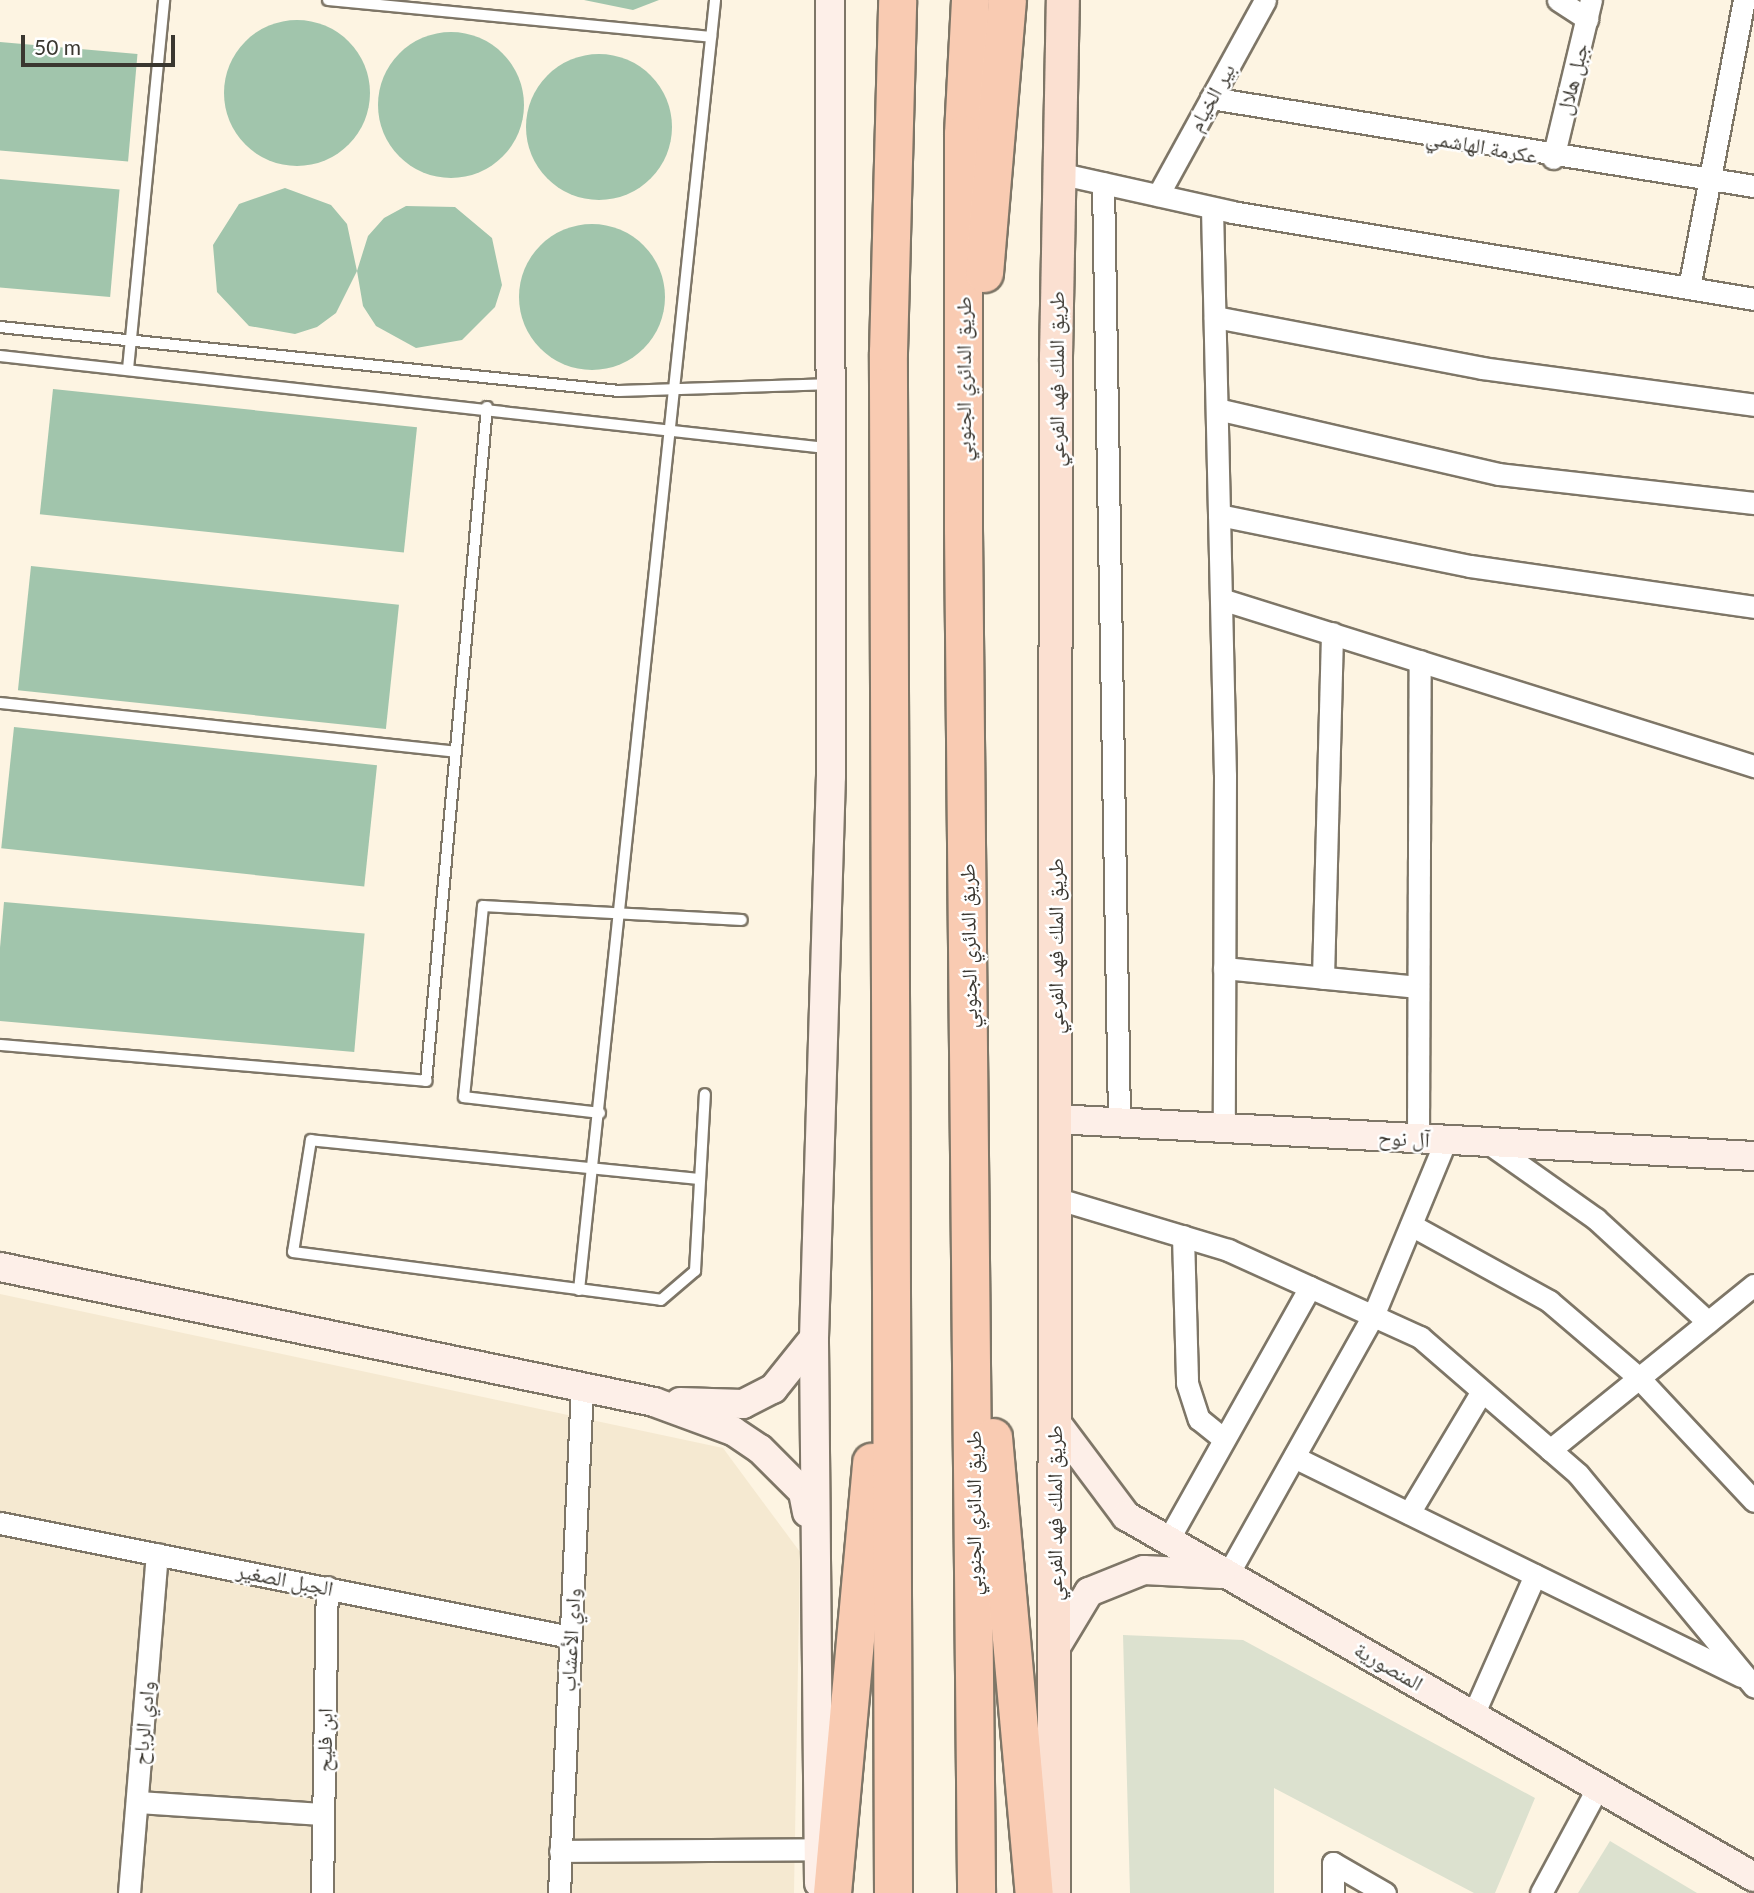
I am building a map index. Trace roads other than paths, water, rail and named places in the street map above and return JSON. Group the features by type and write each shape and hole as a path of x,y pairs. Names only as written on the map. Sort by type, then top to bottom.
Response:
{"highway":[{"path":"882,0 892,218"},
{"path":"893,1893 892,218 897,0"},
{"name":"طريق الدائري الجنوبي","path":"970,0 963,134 962,529 976,1893"},
{"path":"962,529 1007,0"},
{"path":"832,1893 891,1172"},
{"path":"971,1236 1034,1893"}],"main road":[{"path":"819,1893 813,1540 814,1338 831,776 826,448 830,0"},
{"name":"طريق الملك فهد الفرعي","path":"1054,1893 1058,173 1063,0"},
{"name":"آل نوح","path":"1055,1119 1754,1156"},
{"path":"0,1267 654,1402 733,1431 760,1449 803,1492 813,1540"},
{"path":"654,1402 743,1404 772,1388 814,1338"},
{"name":"المنصورية","path":"1055,1421 1126,1516 1754,1877"},
{"path":"1054,1650 1089,1592 1144,1570 1228,1574"}],"street":[{"name":"بير الخيام","path":"1157,195 1265,0"},
{"path":"1558,0 1589,9"},
{"path":"1689,288 1744,0"},
{"name":"جبل هلال","path":"1553,158 1589,9"},
{"name":"عكرمة الهاشمي","path":"1211,98 1553,158 1754,186"},
{"path":"1058,173 1212,208 1754,299"},
{"path":"1103,183 1119,1123"},
{"path":"1212,208 1221,599 1224,1128"},
{"path":"1215,317 1482,368 1754,405"},
{"path":"1217,409 1499,474 1754,503"},
{"path":"1219,515 1469,566 1754,607"},
{"path":"1221,599 1754,766"},
{"path":"1323,978 1332,633"},
{"path":"1418,1138 1420,661"},
{"path":"1224,968 1418,987"},
{"path":"1228,1574 1373,1316 1446,1140"},
{"path":"1487,1142 1596,1219 1708,1322"},
{"path":"1055,1198 1182,1236 1310,1287 1420,1337 1578,1474 1751,1683"},
{"path":"1411,1225 1549,1301 1639,1378 1754,1500"},
{"path":"1182,1236 1186,1382 1199,1419 1224,1439"},
{"path":"1550,1450 1754,1285"},
{"path":"1168,1540 1310,1287"},
{"name":"وادي الأعشاب","path":"559,1893 582,1387"},
{"path":"1409,1513 1482,1391"},
{"path":"1294,1457 1751,1683"},
{"name":"الجبل الصغير","path":"0,1523 570,1637"},
{"name":"وادي الرباح","path":"129,1893 157,1554"},
{"path":"1473,1715 1535,1575"},
{"name":"ابن فليح","path":"322,1893 327,1587"},
{"path":"1541,1893 1598,1787"},
{"path":"137,1802 323,1814"},
{"path":"560,1851 818,1849"},
{"path":"1333,1893 1333,1863 1385,1893"}],"lane":[{"path":"128,369 164,0"},
{"path":"328,0 711,37"},
{"path":"579,1290 600,1113 715,0"},
{"path":"0,327 620,391 826,384"},
{"path":"0,356 487,407 826,448"},
{"path":"0,1045 426,1081 487,407"},
{"path":"0,703 456,752"},
{"path":"600,1113 464,1097 483,906 620,918 742,920"},
{"path":"699,1179 311,1140 293,1252 661,1300 695,1271 705,1094"}]}
